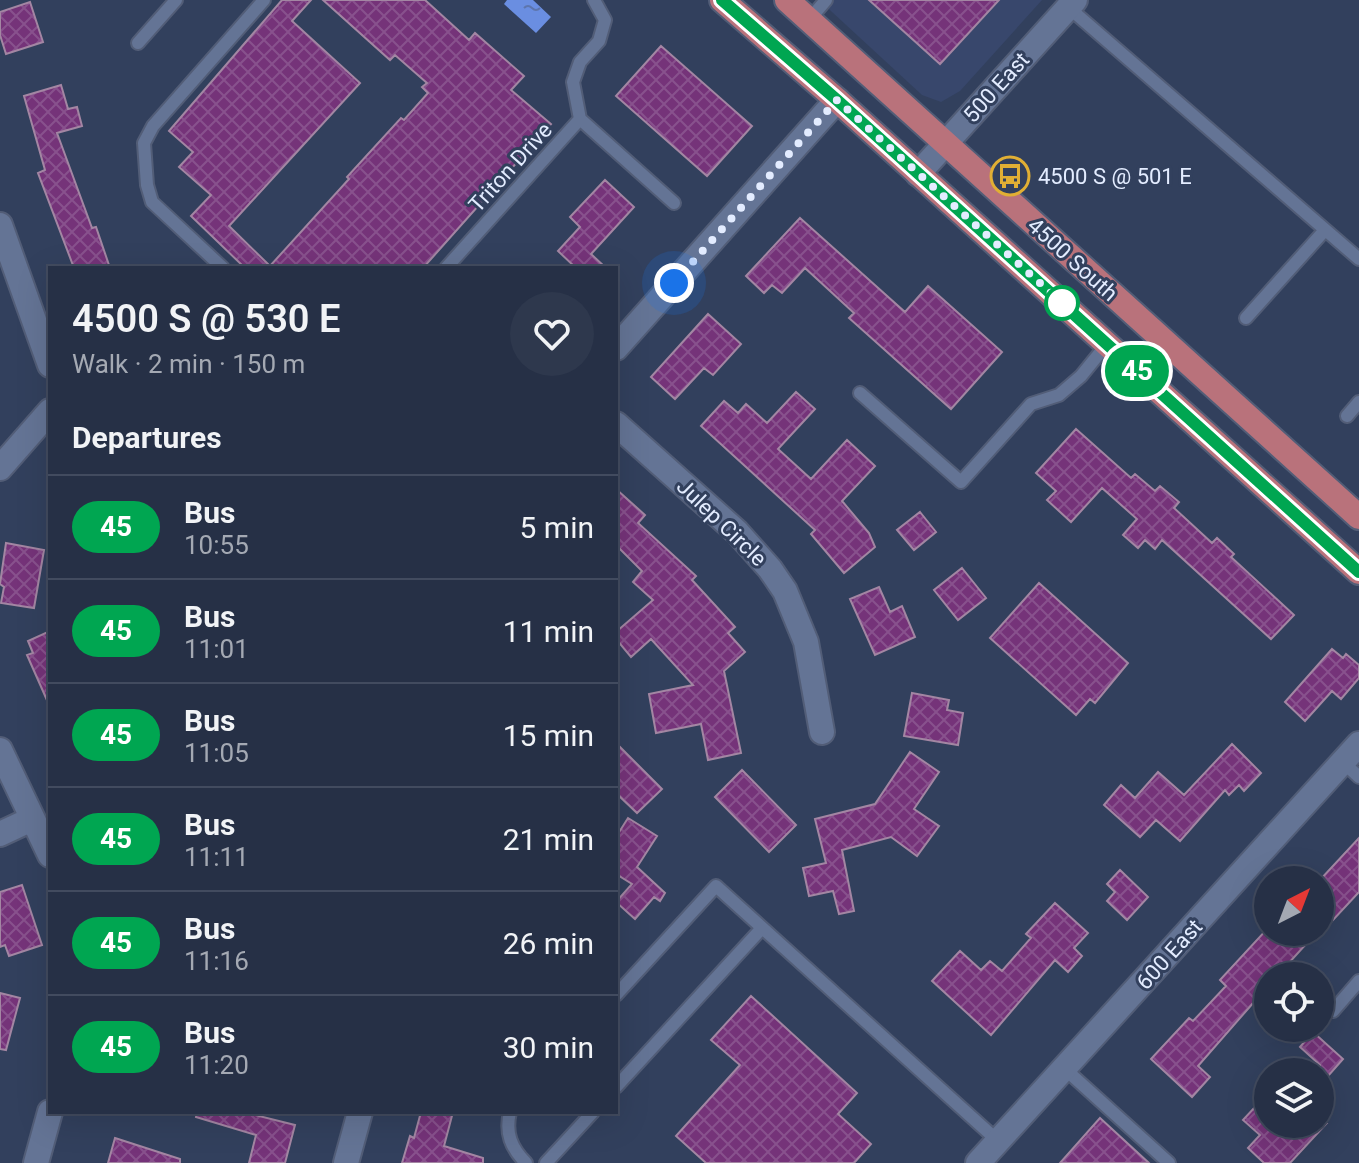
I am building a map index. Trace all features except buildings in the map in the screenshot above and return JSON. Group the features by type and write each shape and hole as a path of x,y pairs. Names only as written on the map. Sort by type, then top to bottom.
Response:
{"main road":[{"name":"4500 South","path":"722,0 837,100 1359,572"},
{"name":"4500 South","path":"787,0 1359,517"}],"street":[{"name":"500 East","path":"918,174 1072,4"},
{"path":"618,346 837,100"},
{"path":"0,225 48,359"},
{"path":"0,468 48,413"},
{"name":"Julep Circle","path":"618,426 737,532 785,591 806,642 822,732"},
{"name":"600 East","path":"978,1163 1351,769 1359,744"},
{"path":"0,750 48,851"},
{"path":"0,834 32,819"},
{"path":"36,1163 49,1114"},
{"path":"346,1163 359,1114"}],"lane":[{"path":"138,43 176,0"},
{"path":"221,266 152,202 147,185 144,143 153,126 264,0"},
{"name":"Triton Drive","path":"448,266 580,119 573,82 580,62 599,41 605,20 594,0"},
{"path":"809,20 826,0"},
{"path":"1072,4 1359,259"},
{"path":"580,119 674,203"},
{"path":"1246,318 1325,230"},
{"path":"860,393 961,482 1031,404 1059,395 1081,376 1107,344"},
{"path":"1347,416 1359,402"},
{"path":"618,993 716,886 998,1141"},
{"path":"618,1085 762,928"},
{"path":"1334,1010 1359,981"},
{"path":"1065,1069 1169,1163"},
{"path":"510,1114 510,1141 526,1163"},
{"path":"546,1163 591,1114"}],"shaded area":[{"path":"819,0 1042,0 960,91 941,102 922,95"}],"water":[{"path":"507,0 533,0 551,17 536,33 504,4"}],"bus line":[{"name":"45","path":"722,0 837,100 1359,572"}],"place":[{"name":"4500 S @ 501 E","path":"1010,176"}],"route":[{"path":"674,283 837,100 1062,303"}]}
